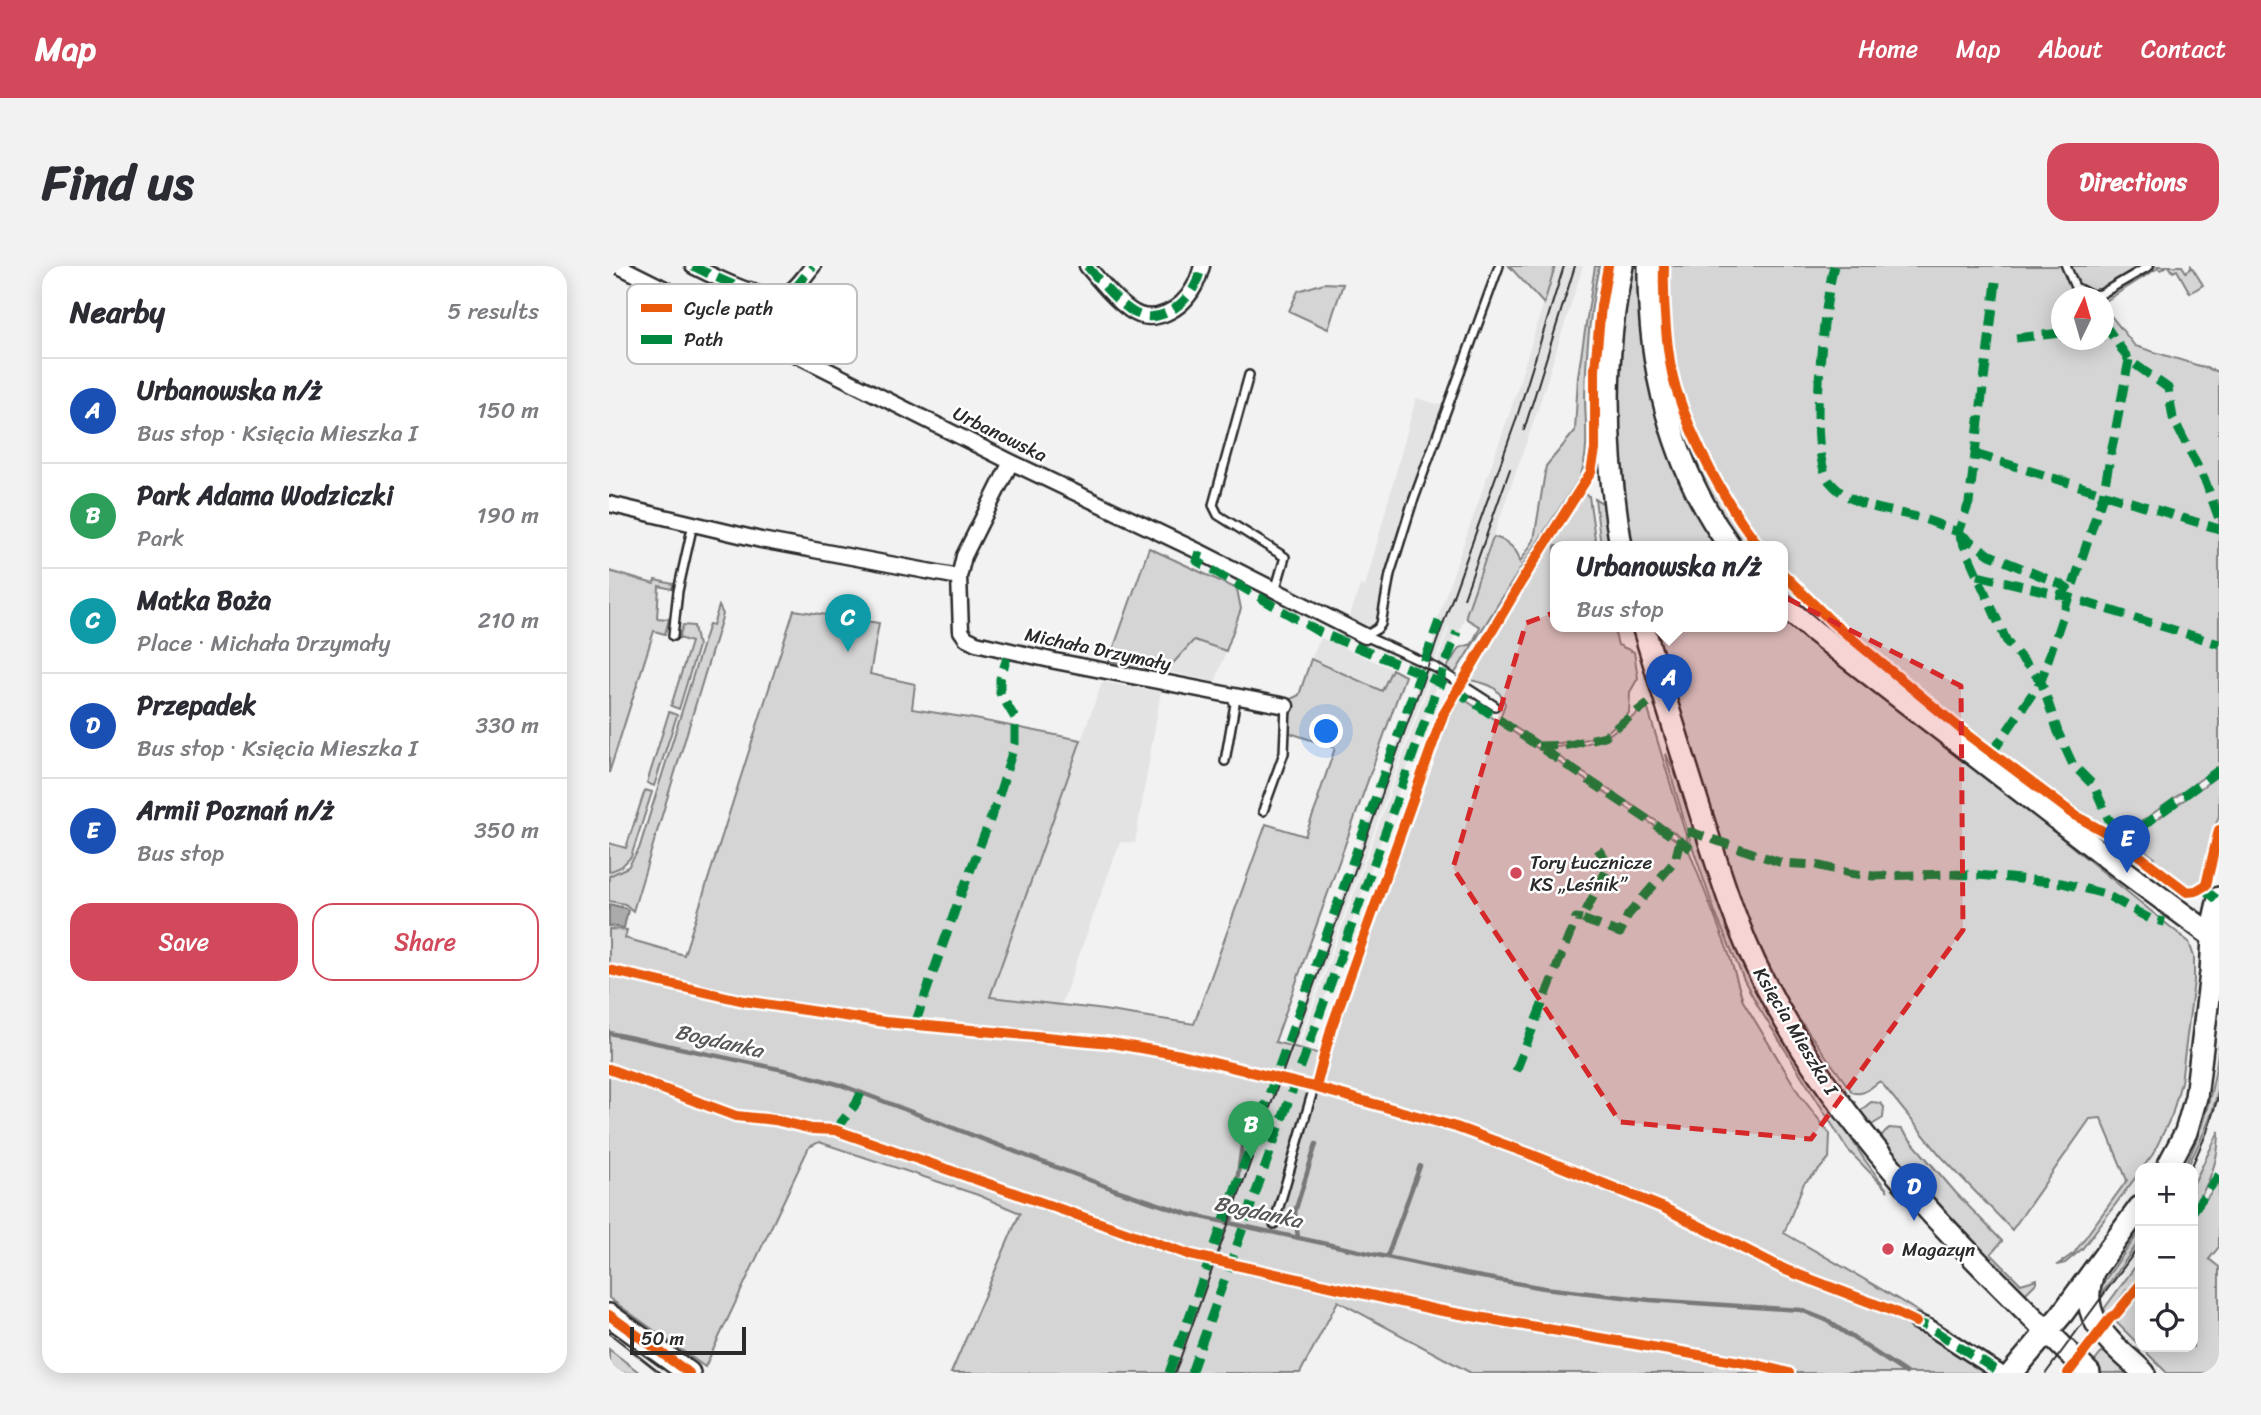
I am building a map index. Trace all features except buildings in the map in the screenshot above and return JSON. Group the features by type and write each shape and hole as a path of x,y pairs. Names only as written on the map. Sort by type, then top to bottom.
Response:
{"street":[{"name":"Urbanowska","path":"619,266 654,284"},
{"path":"693,266 736,284"},
{"path":"1087,266 1131,311 1148,317 1162,315 1176,308 1193,290 1202,266"},
{"path":"1620,541 1609,459 1607,385 1612,322 1622,266"},
{"path":"1649,266 1652,344 1668,419 1697,491 1727,541"},
{"path":"798,284 811,267"},
{"name":"Urbanowska","path":"814,364 1200,552 1365,636"},
{"name":"Michała Drzymały","path":"1011,462 964,556 959,577 961,631 966,638 976,643 1055,661 1286,706"},
{"path":"609,504 830,554 959,577"},
{"path":"1788,609 2116,865 2217,939"},
{"name":"Księcia Mieszka I","path":"1645,632 1730,907 1776,1006 1833,1093 1891,1168 1947,1230 2085,1370"},
{"path":"2170,1163 2186,1132 2196,1097 2217,939 2215,914 2219,898"},
{"path":"2012,1373 2072,1300 2135,1214"},
{"path":"2096,1268 2088,1294 2091,1316 2101,1330 2144,1373"},
{"path":"2072,1300 2067,1325 2085,1370"},
{"path":"609,1315 689,1373"},
{"path":"1916,1322 1929,1327 2000,1373"}],"lane":[{"path":"1365,636 1381,624 1390,574 1411,508 1499,266"},
{"path":"2066,266 2075,287 2090,295 2101,294 2149,266"},
{"path":"1249,374 1213,505 1218,515 1285,558 1275,591"},
{"path":"673,636 678,591 693,524"},
{"path":"1365,636 1436,668 1495,706"},
{"path":"1225,761 1235,704 1230,695"},
{"path":"1263,811 1284,753 1286,706"},
{"path":"1274,1224 1314,1087"}],"highlighted area":[{"path":"1705,557 1961,686 1963,930 1811,1139 1620,1122 1453,868 1526,623"}],"shaded area":[{"path":"1509,266 1555,266 1544,304"},
{"path":"1555,266 1583,266 1536,415 1190,1373 1182,1373 1448,626 1179,1373 1171,1373 1440,622 1437,620 1512,406"},
{"path":"1595,266 1599,266 1587,347 1586,447 1580,477 1455,673 1447,668 1448,666 1459,648 1472,644 1480,627 1467,619 1466,615 1492,540 1494,537 1508,543 1515,550 1520,562 1534,540 1546,466 1575,431 1578,376"},
{"path":"1630,266 1639,266 1642,337 1647,370 1720,541 1629,541 1620,476 1617,406 1624,301"},
{"path":"1657,266 1661,266 1669,373 1682,416 1716,487 1751,541 1737,541 1695,469 1667,377"},
{"path":"1668,266 2167,266 2161,270 2158,268 2114,296 2114,287 2051,287 2051,350 2114,350 2114,320 2135,346 2219,372 2219,766 2120,837 2085,818 1971,734 1823,609 1788,575 1788,541 1759,541 1724,486 1691,420 1679,389 1671,343"},
{"path":"2169,266 2182,266 2186,272 2191,266 2203,285 2190,293 2177,270 2173,272"},
{"path":"1324,283 1343,284 1328,329 1289,311 1298,291"},
{"path":"1416,398 1441,405 1373,627 1349,619 1360,585 1365,587"},
{"path":"1583,494 1589,496 1595,541 1552,541"},
{"path":"1595,499 1607,505 1612,541 1600,541"},
{"path":"1550,545 1550,632 1615,632 1618,645 1634,652 1638,678 1630,692 1629,713 1605,734 1583,740 1540,743 1500,718 1505,704 1494,688 1466,679"},
{"path":"1149,548 1237,589 1241,609 1226,651 1194,640 1166,671 1109,661"},
{"path":"609,571 654,584 655,580 673,584 672,589 659,586 657,618 669,619 665,634 654,631 609,773"},
{"path":"1788,585 1936,712 1788,598"},
{"path":"719,606 723,614 633,911 625,904 609,901 609,876 628,867 639,849 709,624 713,625"},
{"path":"794,610 879,623 870,674 915,684 912,709 1081,740 990,997 1097,1009 1194,1024 1266,824 1305,836 1319,799 1335,748 1290,733 1284,720 1289,700 1299,695 1311,659 1382,691 1392,669 1405,676 1275,1042 1329,1056 1336,1024 1456,694 1688,848 1729,954 1743,1001 1800,1095 1830,1134 1829,1158 1804,1183 1784,1233 1920,1313 1999,1366 1994,1373 1471,1373 1338,1301 1300,1373 951,1373 1020,1213 978,1195 819,1142 809,1147 705,1367 609,1298 609,929 627,930 625,938 684,955"},
{"path":"1788,615 2189,942 2194,957 2194,981 2181,1082 2172,1115 2153,1154 2146,1163 2135,1163 2135,1178 2082,1249 2065,1263 2057,1265 2074,1253 2127,1180 2101,1118 2090,1119 2012,1230 1940,1155 1880,1081 1863,1092 1852,1092 1777,989 1750,934 1653,632 1788,632"},
{"path":"683,625 694,626 698,646 679,709 671,706 691,642 679,638"},
{"path":"1321,638 1392,669 1383,691 1311,659"},
{"path":"1194,640 1226,651 1215,682 1166,671"},
{"path":"1102,682 1161,692 1135,843 1120,842 1061,1005 990,997"},
{"path":"1647,706 1688,842 1546,748 1585,744 1606,737"},
{"path":"669,712 677,715 654,786 647,783"},
{"path":"1666,754 1823,1094 1864,1159 1888,1191 1848,1150 1744,980 1716,915 1690,840"},
{"path":"2219,775 2219,816 2212,834 2203,877 2198,885 2188,888 2153,862 2155,858 2144,850 2141,853 2128,843 2128,840"},
{"path":"645,790 652,792 631,857 621,867 609,872 609,843 626,848"},
{"path":"609,904 628,910 624,928 609,926"},
{"path":"2219,1045 2219,1079 2215,1102 2197,1147 2189,1163 2186,1163 2197,1139 2214,1077"},
{"path":"1871,1102 1880,1103 1884,1107 1883,1118 1870,1126 1860,1115 1860,1111"},
{"path":"1889,1128 1901,1129 2002,1241 1991,1254 2021,1284 2037,1279 2023,1296 1953,1224 1884,1146 1882,1136"},
{"path":"2219,1131 2212,1171 2198,1199 2198,1175"},
{"path":"2219,1181 2219,1247 2209,1259 2219,1267 2219,1373 2167,1373 2146,1352 2198,1352 2198,1210"},
{"path":"2135,1238 2135,1247 2098,1299 2105,1280"},
{"path":"2135,1267 2135,1288 2127,1289 2108,1315 2104,1309"},
{"path":"2135,1296 2135,1341 2116,1322"},
{"path":"2106,1347 2132,1373 2100,1373 2092,1365"},
{"path":"609,1349 640,1373 616,1373 609,1367"}],"waterway":[{"name":"Bogdanka","path":"609,1033 793,1072 841,1085 1113,1189 1188,1214 1465,1274 1544,1288 1650,1300 1801,1310 1826,1320 1906,1373"},
{"path":"1231,1223 1244,1132"},
{"path":"1298,1238 1295,1212 1316,1144"},
{"path":"1387,1257 1420,1166"}],"tram line":[{"path":"1175,1373 1515,423 1564,266"},
{"path":"1524,430 1575,266"},
{"path":"1464,598 1510,469"},
{"path":"2193,1163 2219,1094"},
{"path":"2046,1373 2135,1252"},
{"path":"609,1333 660,1373"}],"marked path":[{"path":"693,266 732,284"},
{"path":"799,284 813,266"},
{"path":"1087,266 1124,305 1139,315 1148,317 1166,313 1182,302 1194,287 1202,266"},
{"path":"1834,266 1822,343 1818,411 1823,466 1830,482 1839,491 1859,502 1917,517 1958,532 1969,503 1997,274"},
{"path":"2016,338 2051,334"},
{"path":"2114,338 2129,360 2168,388 2173,418 2206,483 2219,519"},
{"path":"1992,753 2041,681 2103,495 2129,360"},
{"path":"1975,454 2219,529"},
{"path":"1958,532 2007,642 2041,681 2058,732 2073,765 2094,786 2108,818 2119,833 2121,842 2219,770"},
{"path":"1959,533 1990,555 2060,584 2070,591"},
{"path":"1200,552 1197,561 1319,632 1455,690 1691,849"},
{"path":"1978,575 2068,597 2219,644"},
{"path":"1169,1373 1439,621"},
{"path":"1191,1373 1457,632"},
{"path":"915,1024 997,802 1015,743 1015,718 1000,693 1000,679 1007,658"},
{"path":"1538,746 1569,745 1605,736 1648,703"},
{"path":"1598,849 1609,865 1582,919 1620,933 1628,915 1675,861 1680,841 1686,833 1691,832 1782,863 1816,865 1849,873 1873,876 1978,875 2062,883 2105,894 2150,919 2165,922"},
{"path":"2202,888 2219,901"},
{"path":"1516,1071 1576,918 1582,919"},
{"path":"835,1130 856,1104 864,1086"},
{"path":"2198,1204 2219,1175"},
{"path":"1910,1319 1929,1327 2000,1373"},
{"path":"609,1370 612,1373"}],"cycle path":[{"path":"1316,1087 1331,1029 1443,715 1521,582 1591,472 1595,450 1595,369 1608,266"},
{"path":"1664,266 1666,328 1676,389 1691,430 1711,471 1756,541"},
{"path":"1788,579 1832,622 1968,735 2076,816 2117,839 2187,892 2196,891 2206,885 2219,830"},
{"path":"609,970 744,1001 885,1022 1111,1043 1181,1055 1314,1087 1456,1127 1530,1154 1664,1208 1786,1270 1916,1322"},
{"path":"609,1069 736,1116 775,1120 812,1129 835,1130 1191,1255 1437,1310 1757,1365 1789,1373"},
{"path":"2068,1373 2111,1317 2137,1289"},
{"path":"609,1315 689,1373"}],"place":[{"name":"Matka Boża","path":"848,652"},
{"name":"Urbanowska n/ż","path":"1669,712"},
{"name":"Tory Łucznicze KS „Leśnik”","path":"1516,873"},
{"name":"Armii Poznań n/ż","path":"2127,873"},
{"name":"Park Adama Wodziczki","path":"1251,1159"},
{"name":"Przepadek","path":"1914,1221"},
{"name":"Magazyn","path":"1888,1249"}]}
